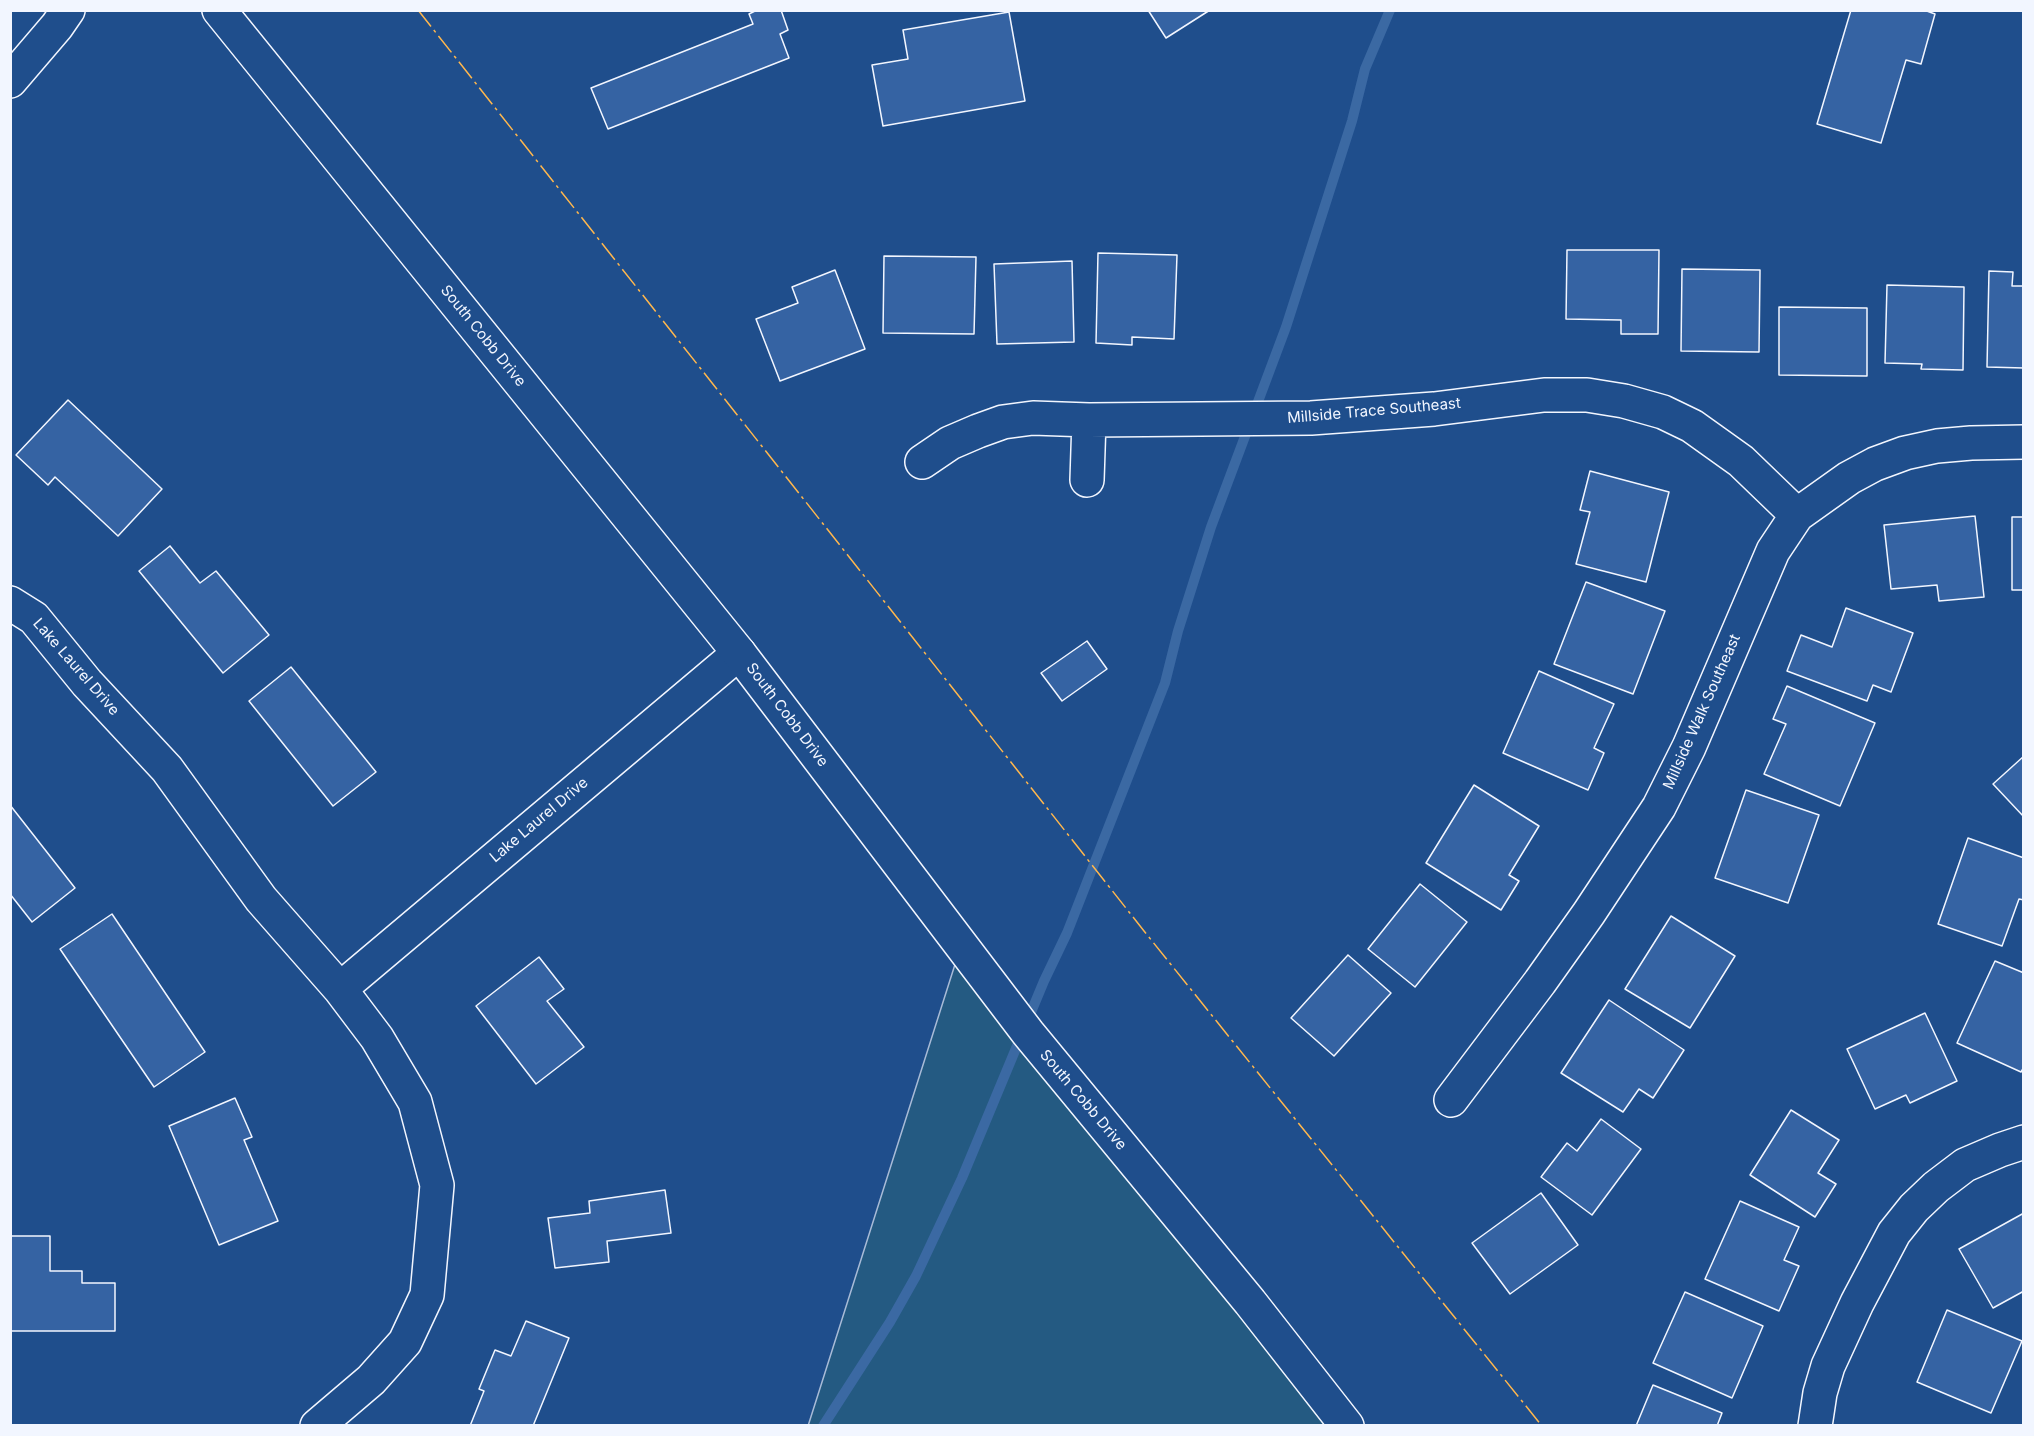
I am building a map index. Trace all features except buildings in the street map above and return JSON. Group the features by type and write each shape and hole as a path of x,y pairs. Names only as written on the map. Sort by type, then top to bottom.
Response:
{"street":[{"path":"10,81 68,10"},
{"name":"South Cobb Drive","path":"219,10 739,653 1028,1033 1250,1302 1347,1425"},
{"name":"Millside Trace Southeast","path":"922,462 950,443 1003,422 1033,418 1089,420 1311,418 1434,409 1544,394 1587,395 1624,400 1663,412 1692,426 1741,461 1797,515"},
{"path":"1087,480 1089,420"},
{"name":"Millside Walk Southeast","path":"1451,1101 1589,914 1659,807 1684,757 1773,551 1797,515 1849,478 1875,464 1905,453 1948,445 2024,442"},
{"name":"Lake Laurel Drive","path":"10,603 34,618 87,683 167,769 261,898 340,989 377,1038 415,1102 437,1185 427,1295 405,1342 371,1380 317,1425"},
{"name":"Lake Laurel Drive","path":"340,989 739,653"},
{"path":"1815,1425 1820,1393 1828,1366 1862,1293 1894,1233 1914,1208 1936,1187 1965,1166 2024,1142"}],"shaded area":[{"path":"958,955 1363,1426 808,1426"}],"waterway":[{"path":"823,1426 890,1322 916,1276 962,1178 1044,981 1067,933 1165,683 1178,631 1211,527 1286,327 1352,121 1365,69 1390,10"}],"power":[{"path":"418,10 1144,931 1542,1426"}]}
